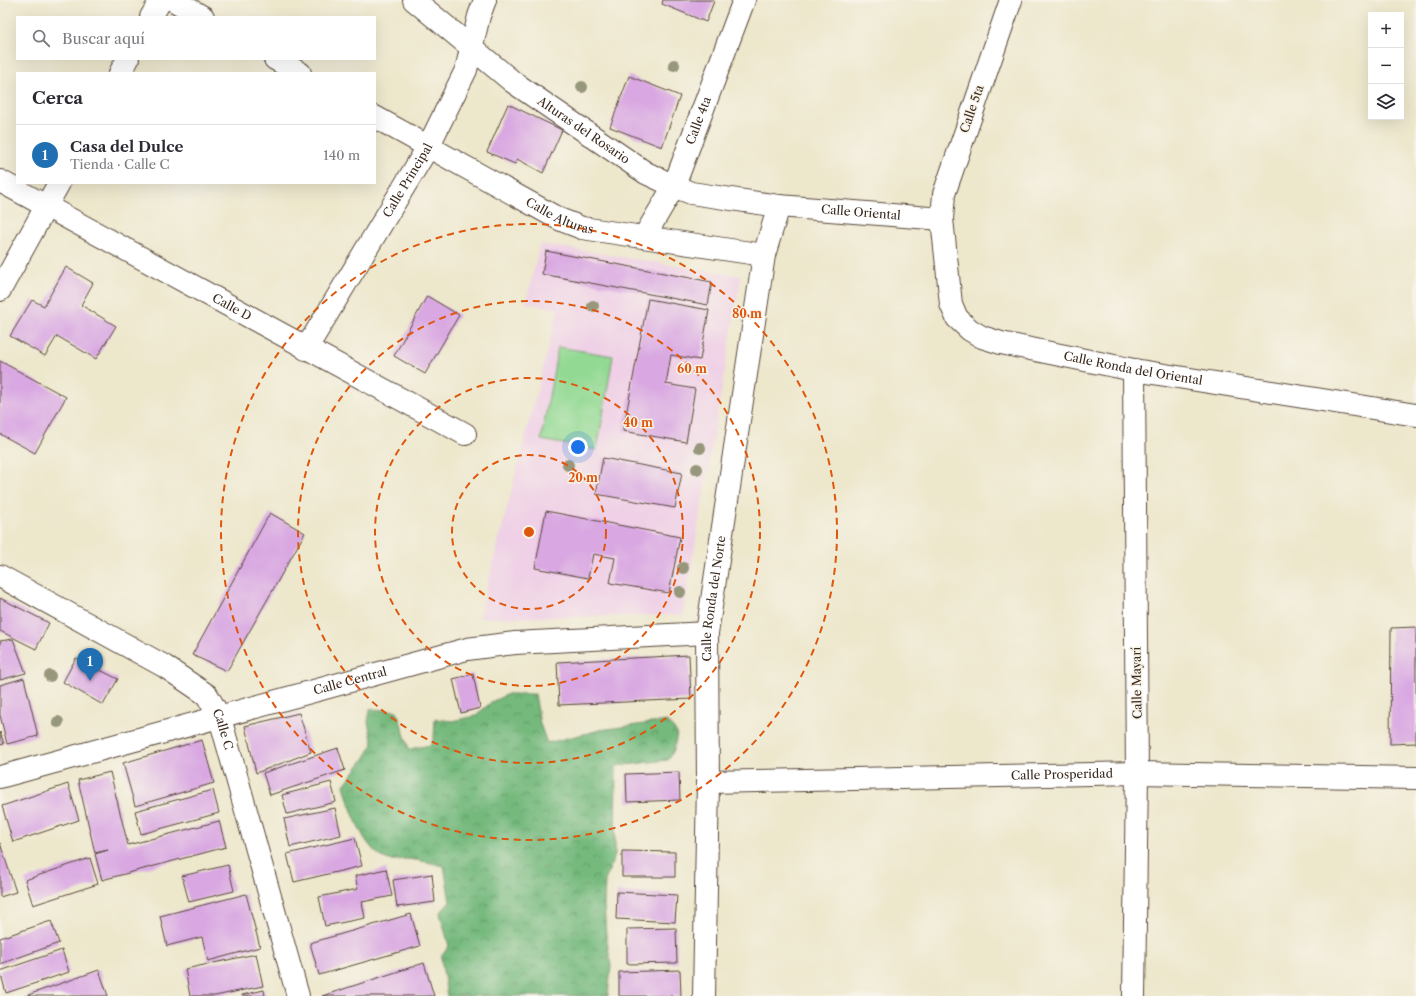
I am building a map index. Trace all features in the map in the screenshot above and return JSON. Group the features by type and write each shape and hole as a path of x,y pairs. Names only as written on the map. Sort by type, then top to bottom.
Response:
{"street":[{"path":"152,16 161,0"},
{"path":"173,0 200,16"},
{"name":"Alturas del Rosario","path":"414,0 447,25 471,48 513,82 646,173 691,192 779,206"},
{"name":"Calle Principal","path":"306,349 428,147 466,70 485,0"},
{"name":"Calle 4ta","path":"644,237 674,186 744,0"},
{"name":"Calle 5ta","path":"942,219 944,194 950,172 1011,0"},
{"path":"121,72 127,60"},
{"path":"277,60 298,72"},
{"name":"Calle Alturas","path":"376,118 559,219 582,228 764,255"},
{"name":"Calle D","path":"0,181 464,434"},
{"path":"0,290 58,184"},
{"name":"Calle Oriental","path":"779,206 942,219"},
{"name":"Calle Ronda del Norte","path":"704,996 708,782 707,633 764,255 779,206"},
{"name":"Calle Ronda del Oriental","path":"942,219 951,304 957,318 970,330 982,336 1001,343 1134,370 1416,415"},
{"name":"Calle Mayarí","path":"1134,370 1137,773 1134,996"},
{"name":"Calle C","path":"0,576 164,666 207,695 220,718 298,996"},
{"name":"Calle Central","path":"0,777 220,718 467,649 514,643 707,633"},
{"name":"Calle Prosperidad","path":"708,782 1137,773 1416,778"}],"shaded area":[{"path":"540,244 741,276 683,615 479,618 558,309 526,303"}],"green space":[{"path":"558,347 613,356 597,450 541,440"},
{"path":"508,694 535,694 540,724 547,743 600,730 667,721 677,733 674,750 668,760 616,766 615,855 605,881 604,905 606,935 611,966 608,996 447,996 441,957 449,946 440,913 450,902 444,866 412,859 389,860 380,856 372,849 365,839 350,805 344,785 364,759 373,744 368,722 370,709 397,711 409,749 431,745 434,737 435,719 452,721 475,716 493,701"}],"building":[{"path":"663,0 714,1 706,22 662,4"},
{"path":"629,76 680,96 662,147 610,127"},
{"path":"508,104 562,130 543,173 517,159 515,164 487,152"},
{"path":"546,251 712,282 708,305 542,274"},
{"path":"66,267 93,283 81,305 116,326 96,359 57,336 45,356 10,336 32,300 44,306"},
{"path":"427,296 459,315 425,374 394,356"},
{"path":"648,299 709,310 700,360 671,355 666,384 695,389 686,442 623,431"},
{"path":"0,361 66,397 35,453 0,434"},
{"path":"603,458 682,473 675,508 596,494"},
{"path":"546,511 680,537 669,593 610,583 615,558 593,554 588,578 535,568"},
{"path":"270,513 305,533 227,671 192,655"},
{"path":"0,598 49,623 36,649 0,631"},
{"path":"1416,627 1416,743 1390,744 1391,628"},
{"path":"13,639 26,673 0,680 0,641"},
{"path":"689,655 691,699 559,705 557,662"},
{"path":"76,658 118,679 103,705 63,682"},
{"path":"473,674 480,708 461,713 453,679"},
{"path":"24,678 38,736 7,744 0,715 0,685"},
{"path":"299,713 311,752 256,773 245,726"},
{"path":"0,732 4,744 0,745"},
{"path":"202,740 214,783 135,806 123,763"},
{"path":"338,748 345,770 270,795 263,773"},
{"path":"110,772 128,845 219,821 226,847 102,880 95,854 108,850 95,853 78,780"},
{"path":"679,772 680,800 627,802 626,774"},
{"path":"331,782 336,802 287,814 282,795"},
{"path":"68,784 79,820 13,842 2,806"},
{"path":"213,790 219,813 141,834 135,811"},
{"path":"335,808 341,835 290,847 284,819"},
{"path":"355,838 362,866 294,882 287,854"},
{"path":"0,843 16,892 0,897"},
{"path":"622,851 675,852 675,877 622,877"},
{"path":"90,858 98,884 33,905 25,880"},
{"path":"228,865 234,891 189,902 182,876"},
{"path":"386,869 392,896 362,902 365,918 325,926 319,897 358,889 355,876"},
{"path":"432,874 435,902 397,907 393,880"},
{"path":"617,892 677,895 675,922 616,919"},
{"path":"246,894 260,947 208,961 202,937 167,946 160,916"},
{"path":"411,914 420,946 319,975 310,943"},
{"path":"51,921 59,943 0,964 0,938"},
{"path":"676,928 677,963 627,964 627,929"},
{"path":"62,950 69,972 6,993 0,971"},
{"path":"256,954 263,986 215,996 190,996 185,969"},
{"path":"424,963 434,996 322,996"},
{"path":"99,970 108,996 25,996"},
{"path":"680,970 681,996 619,996 619,972"},
{"path":"264,990 265,996 242,996 242,995"}],"place":[{"name":"Casa del Dulce","path":"90,681"}]}
